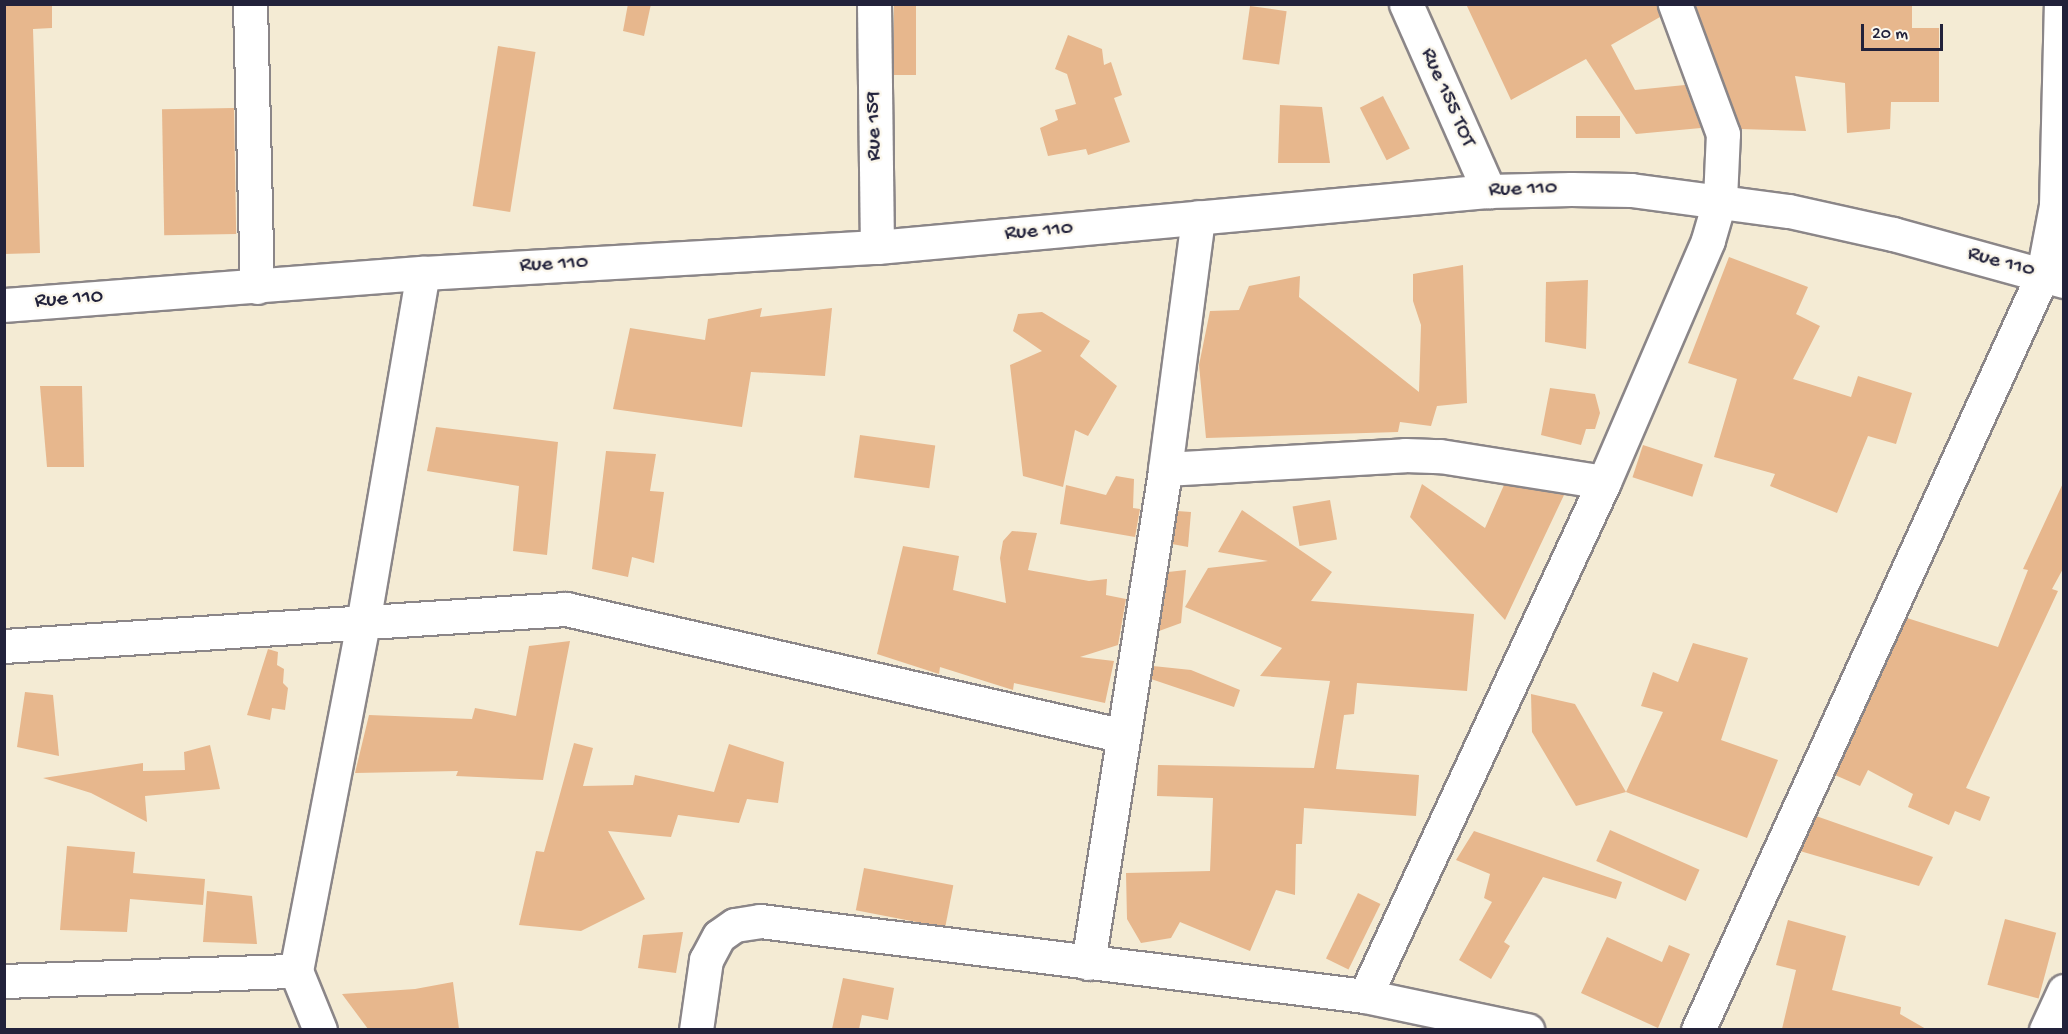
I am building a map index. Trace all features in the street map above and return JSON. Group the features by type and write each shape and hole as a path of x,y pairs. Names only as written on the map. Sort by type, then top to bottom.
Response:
{"street":[{"path":"250,4 257,287"},
{"name":"Rue 159","path":"874,4 877,247"},
{"name":"Rue 155 TOT","path":"1406,4 1488,191"},
{"path":"1365,996 1604,482 1693,280 1720,199 1723,134 1675,4"},
{"path":"1698,1029 2053,278 2062,25"},
{"name":"Rue 110","path":"4,305 423,273 877,247 1488,191 1631,190 1720,199 1893,234 2053,278"},
{"path":"1088,963 1165,469 1198,217"},
{"path":"320,1029 296,971 363,623 423,273"},
{"path":"1165,469 1405,455 1440,456 1604,482"},
{"path":"4,646 538,610 589,612 1124,736"},
{"path":"696,1029 706,960 719,936 735,925 760,921 1365,996 1527,1029"},
{"path":"4,981 296,971"},
{"path":"2046,1029 2064,991"}],"building":[{"path":"4,4 52,4 52,28 33,29 40,253 4,254"},
{"path":"628,4 651,4 644,36 623,31"},
{"path":"894,4 916,4 916,75 894,75"},
{"path":"1466,4 1657,4 1660,17 1611,45 1635,90 1685,85 1701,128 1636,134 1586,59 1511,100"},
{"path":"1695,4 1912,4 1912,28 1939,28 1939,102 1891,102 1890,129 1847,133 1845,83 1795,76 1806,131 1741,129"},
{"path":"1250,6 1287,11 1279,65 1242,59"},
{"path":"1068,35 1102,49 1104,65 1111,62 1122,95 1114,98 1130,142 1088,155 1086,149 1048,156 1040,128 1058,120 1055,110 1076,104 1067,74 1055,69"},
{"path":"498,46 536,52 510,212 473,206"},
{"path":"1383,96 1410,149 1387,160 1360,108"},
{"path":"1280,105 1322,107 1330,163 1278,163"},
{"path":"234,108 236,234 164,235 162,109"},
{"path":"1576,116 1620,116 1620,138 1576,138"},
{"path":"1729,257 1808,287 1796,314 1820,326 1793,379 1851,397 1858,376 1912,393 1896,444 1868,436 1837,513 1770,486 1775,474 1714,457 1737,379 1688,363"},
{"path":"1463,265 1467,403 1437,406 1431,426 1400,422 1398,432 1206,438 1199,365 1210,311 1239,310 1249,286 1300,276 1299,297 1419,392 1421,325 1413,301 1413,274"},
{"path":"1588,280 1586,349 1545,342 1546,282"},
{"path":"762,308 760,317 832,308 825,376 751,372 742,427 613,409 630,328 705,340 708,319"},
{"path":"1042,312 1090,341 1080,356 1117,386 1088,436 1075,430 1063,487 1023,476 1010,365 1042,351 1013,331 1018,314"},
{"path":"40,386 82,386 84,467 47,467"},
{"path":"1550,388 1595,394 1600,413 1595,429 1586,429 1581,445 1541,435"},
{"path":"436,427 558,442 547,555 513,551 519,486 427,471"},
{"path":"860,435 935,446 929,488 854,478"},
{"path":"1643,445 1703,464 1692,497 1632,477"},
{"path":"606,451 656,454 650,491 664,492 654,563 632,557 628,577 592,569"},
{"path":"1116,476 1134,479 1133,508 1140,509 1135,537 1060,524 1066,485 1106,495"},
{"path":"2064,481 2064,567 2052,589 2058,591 1966,788 1990,797 1980,821 1955,811 1949,825 1908,807 1913,794 1868,770 1860,786 1835,775 1907,618 1998,647 2028,570 2023,569"},
{"path":"1422,484 1485,528 1504,485 1564,495 1505,620 1410,517"},
{"path":"1330,500 1337,539 1300,546 1293,507"},
{"path":"1242,510 1332,572 1311,601 1474,614 1467,691 1357,683 1354,714 1344,715 1336,769 1419,775 1416,816 1304,808 1302,844 1296,844 1295,895 1276,890 1250,951 1180,922 1171,938 1141,943 1127,919 1126,873 1210,871 1213,798 1157,796 1158,765 1314,768 1330,681 1260,676 1282,648 1185,607 1208,568 1268,561 1218,552"},
{"path":"1177,511 1191,512 1188,547 1172,544"},
{"path":"1012,531 1037,533 1028,570 1089,581 1107,579 1106,595 1126,599 1118,645 1080,657 1114,661 1105,703 1014,683 1013,690 940,667 939,674 877,654 903,546 959,556 953,590 1006,603 1000,558 1003,541"},
{"path":"1186,570 1181,623 1159,631 1168,572"},
{"path":"570,641 543,780 456,776 458,771 355,773 369,715 472,719 475,708 516,716 529,646"},
{"path":"1693,643 1748,658 1721,740 1778,760 1747,838 1626,792 1663,712 1641,706 1653,672 1678,682"},
{"path":"268,649 278,652 277,665 284,669 283,683 288,688 285,710 272,708 270,720 247,715"},
{"path":"1153,666 1191,670 1240,690 1234,707 1151,679"},
{"path":"25,692 53,695 59,756 17,747"},
{"path":"1531,694 1575,704 1626,792 1576,806 1532,732"},
{"path":"574,743 593,748 583,786 633,785 635,775 714,792 729,744 784,762 778,803 747,799 739,823 678,815 671,837 608,831 645,899 581,931 519,925 536,851 544,852"},
{"path":"210,745 220,789 145,796 147,822 91,793 43,778 143,763 143,771 185,770 184,752"},
{"path":"1816,816 1933,857 1919,886 1800,851"},
{"path":"1610,830 1700,870 1686,901 1596,861"},
{"path":"1474,831 1622,882 1616,899 1543,877 1504,942 1510,946 1491,979 1459,960 1492,902 1484,898 1490,874 1456,860"},
{"path":"67,846 135,852 133,873 205,879 203,905 130,899 127,932 60,930"},
{"path":"864,868 953,885 945,928 856,910"},
{"path":"207,891 252,896 257,944 203,942"},
{"path":"1358,893 1380,904 1348,970 1326,959"},
{"path":"2005,919 2056,933 2039,998 1987,985"},
{"path":"1788,920 1846,936 1832,990 1901,1007 1900,1014 1926,1029 1782,1029 1796,970 1776,965"},
{"path":"683,932 676,973 638,968 643,935"},
{"path":"1607,937 1662,962 1669,945 1690,954 1658,1028 1581,993"},
{"path":"843,978 894,988 888,1020 862,1015 859,1029 832,1029"},
{"path":"453,982 459,1029 368,1029 342,994 415,989"}]}
